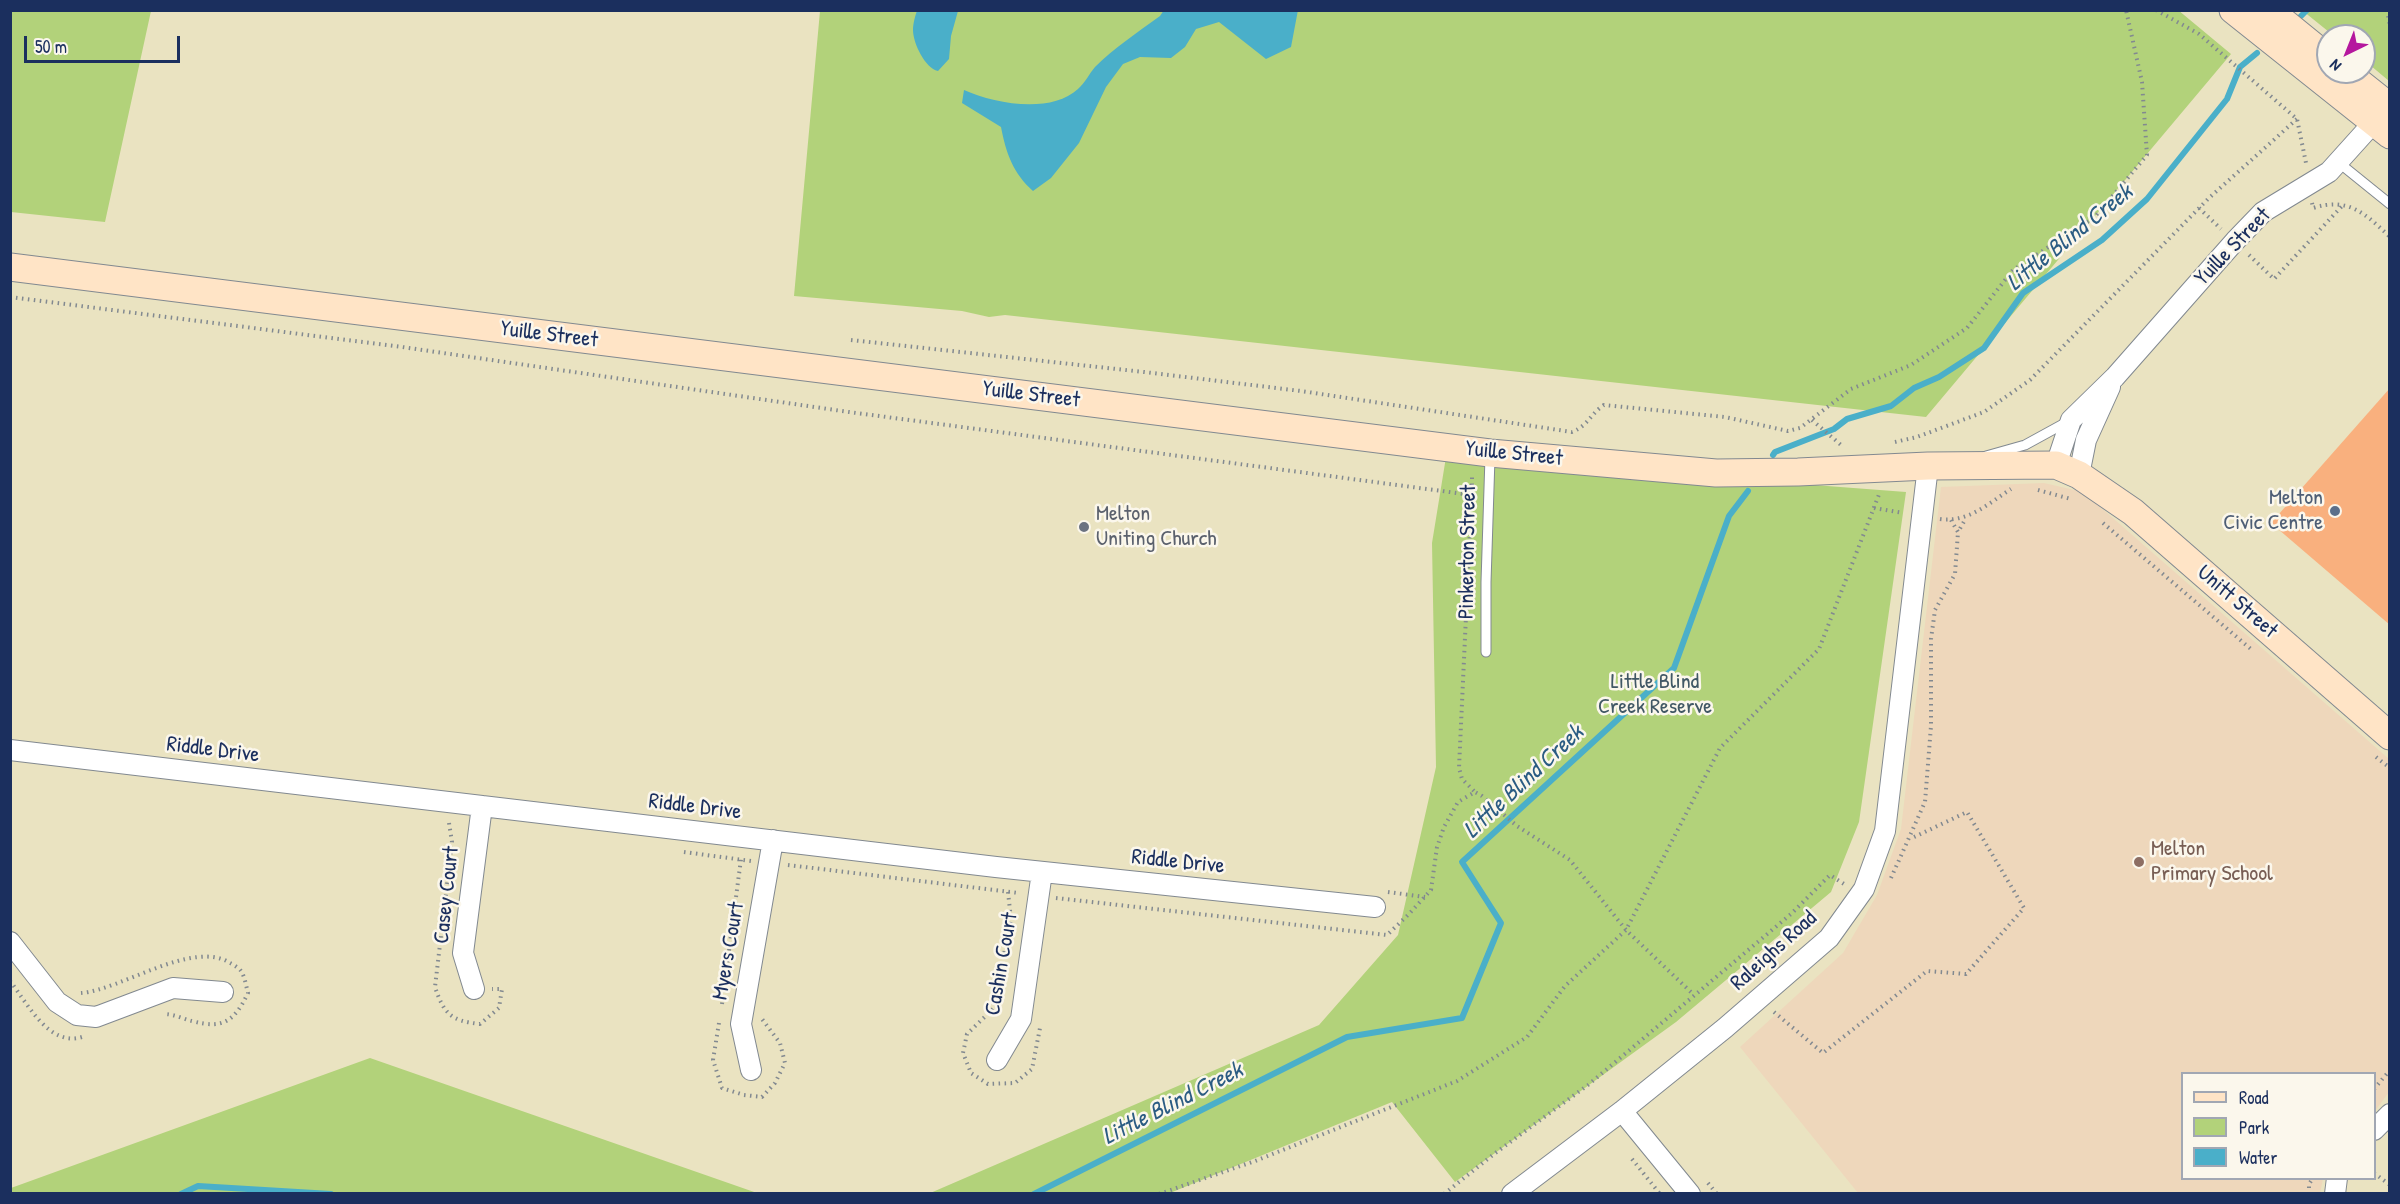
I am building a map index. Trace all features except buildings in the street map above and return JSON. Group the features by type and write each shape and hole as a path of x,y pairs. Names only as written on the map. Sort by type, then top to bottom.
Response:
{"street":[{"path":"2233,10 2385,118"},
{"path":"2269,10 2316,48"},
{"path":"2356,84 2385,118"},
{"name":"Yuille Street","path":"2071,481 2071,420 2115,377 2263,212 2329,172 2385,118"},
{"name":"Yuille Street","path":"10,267 1491,453 1716,473 1976,466 2071,481"},
{"name":"Yuille Street","path":"2071,481 2086,440 2115,377"},
{"name":"Raleighs Road","path":"1512,1194 1622,1111 1725,1028 1829,938 1864,889 1885,831 1928,466"},
{"name":"Unitt Street","path":"2071,481 2133,512 2381,745"},
{"name":"Riddle Drive","path":"10,750 1042,872 1375,907"},
{"name":"Casey Court","path":"474,989 463,952 482,806"},
{"name":"Myers Court","path":"751,1070 741,1023 773,840"},
{"name":"Cashin Court","path":"997,1060 1021,1019 1042,872"},
{"path":"10,942 57,1002 76,1015 96,1017 173,988 223,992"},
{"path":"1622,1111 1690,1194"},
{"path":"2376,1128 2390,1114"}],"lane":[{"path":"2338,162 2390,204"},
{"path":"1976,466 1989,454 2025,445 2071,420"},
{"name":"Pinkerton Street","path":"1486,652 1491,453"}],"path":[{"path":"851,340 1278,389 1572,432 1585,427 1596,410 1604,405 1725,417 1788,431 1800,428 1851,389 1911,365 1967,328 2013,270 2095,217 2147,155 2142,82 2126,10"},
{"path":"2156,10 2199,34 2297,119 2310,185"},
{"path":"2387,10 2390,26"},
{"path":"1917,437 1984,412 2030,380 2199,208 2297,119"},
{"path":"2199,208 2274,279 2344,205 2364,214 2390,237"},
{"path":"10,297 402,347 849,412 1472,495 1459,768 1462,779 1474,792"},
{"path":"1812,420 1836,443"},
{"path":"2029,487 2071,481"},
{"path":"1874,508 1951,520 1967,517 2019,484"},
{"path":"1159,1194 1255,1161 1457,1081 1527,1036 1565,986 1626,930 1720,748 1819,649 1881,489"},
{"path":"1951,520 1958,532 1967,517"},
{"path":"2096,517 2256,654"},
{"path":"2381,745 2390,768"},
{"path":"1444,1194 1588,1085 1694,995 1626,930 1570,860 1517,826 1482,796"},
{"path":"1773,1011 1823,1053 1927,971 1966,974 2024,908 1967,812 1909,840"},
{"path":"2376,1087 2390,1070"},
{"path":"1629,1154 1660,1194"},
{"path":"2376,1174 2390,1185"},
{"path":"2309,1194 2309,1184 2312,1180"}],"shaded area":[{"name":"Melton Primary School","path":"2044,483 2083,492 2389,759 2389,1092 2376,1110 2376,1072 2181,1072 2181,1180 2323,1180 2320,1193 1858,1193 1740,1047 1843,953 1877,895 1901,829 1941,487"}],"green space":[{"path":"11,10 151,11 105,222 11,212"},
{"path":"2178,10 2231,54 1926,417 1005,315 989,317 962,311 794,296 820,11"},
{"path":"2303,11 2389,11 2389,81 2376,70 2376,24 2319,24"},
{"name":"Little Blind Creek Reserve","path":"1446,457 1906,492 1859,822 1831,892 1676,1022 1455,1182 1392,1102 1170,1193 928,1194 1319,1025 1398,935 1436,767 1432,543"},
{"path":"370,1058 757,1193 11,1193 11,1188"}],"water":[{"path":"1164,10 1298,10 1291,47 1266,59 1219,22 1196,29 1185,47 1171,58 1140,57 1123,64 1106,87 1079,143 1051,178 1033,191 1020,177 1011,162 1001,127 962,103 964,90 991,99 1022,104 1053,102 1067,97 1080,87 1102,60 1160,16"},
{"path":"917,11 958,11 951,36 949,59 938,71 924,60 915,41 913,28"}],"waterway":[{"name":"Little Blind Creek","path":"2301,16 2307,10"},
{"name":"Little Blind Creek","path":"1773,455 1775,452 1834,429 1847,419 1891,406 1914,388 1939,377 1984,348 2023,293 2102,240 2147,199 2227,99 2240,67 2257,53"},
{"name":"Little Blind Creek","path":"1034,1194 1347,1037 1462,1018 1501,923 1462,862 1674,668 1729,516 1748,491"},
{"name":"Little Blind Creek","path":"181,1194 198,1186 331,1194"}],"place":[{"name":"Melton Civic Centre","path":"2335,511"},
{"name":"Melton Uniting Church","path":"1084,527"},
{"name":"Melton Primary School","path":"2139,862"}]}
